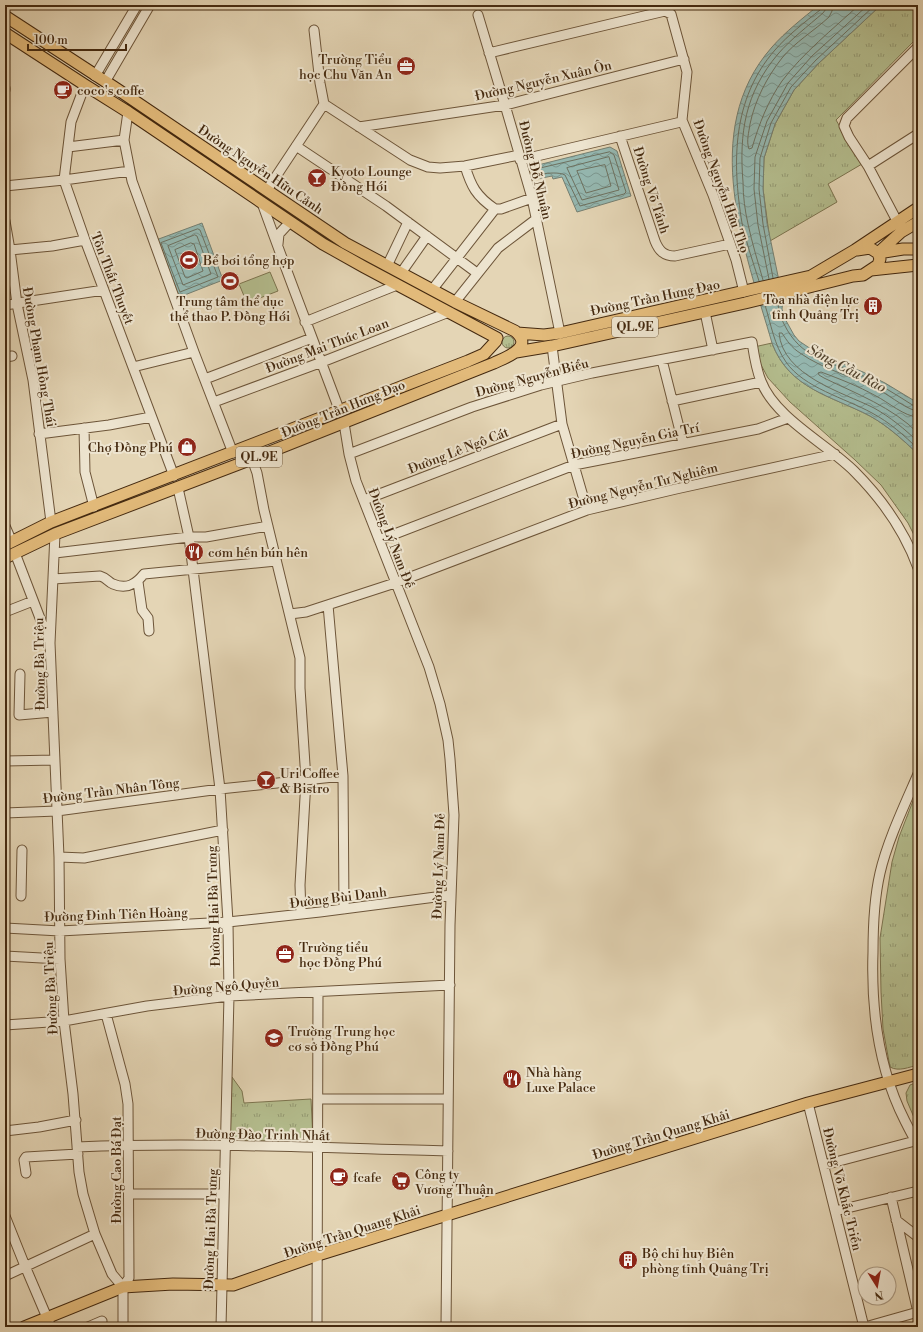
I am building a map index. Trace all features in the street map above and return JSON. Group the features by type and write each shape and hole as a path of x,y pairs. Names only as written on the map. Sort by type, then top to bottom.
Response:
{"main road":[{"name":"Đường Nguyễn Hữu Cảnh","path":"5,16 345,242 432,290 514,331"},
{"name":"Đường Nguyễn Hữu Cảnh","path":"5,33 85,86 128,112 290,222 340,254 449,312 496,339"},
{"path":"85,86 94,75"},
{"path":"262,203 267,190"},
{"name":"Đường Trần Hưng Đạo","path":"779,289 811,276 851,253 918,208"},
{"path":"290,222 299,212"},
{"path":"878,252 901,232 918,222"},
{"path":"854,276 847,274 842,270 841,264 842,260 851,253 870,248 878,252 918,249"},
{"path":"871,270 879,262 878,252"},
{"name":"Đường Trần Hưng Đạo","path":"514,331 544,335 560,333 750,294 862,275 871,270 918,265"},
{"name":"Đường Trần Hưng Đạo","path":"11,547 55,534 178,488 514,354 705,312 750,294"},
{"path":"502,331 514,331 522,341 520,348 514,354 506,355 500,352 497,347 496,339 502,331"},
{"name":"Đường Trần Hưng Đạo","path":"5,558 11,547 51,522 94,507 468,361 484,354 496,339"},
{"path":"340,412 344,423"},
{"path":"174,476 178,488"},
{"name":"Đường Trần Quang Khải","path":"24,1327 49,1322 123,1287 173,1284 233,1285 318,1255 808,1103 914,1075"}],"street":[{"path":"94,75 136,5"},
{"path":"105,82 150,5"},
{"name":"Đường Nguyễn Hữu Thọ","path":"489,54 665,11 671,14 687,72 682,120 713,195 730,244 750,294"},
{"name":"Đường Đỗ Nhuận","path":"478,16 532,198 535,220 560,333"},
{"path":"267,190 324,104 314,30"},
{"path":"897,222 868,166 845,129 845,122 918,47"},
{"name":"Đường Nguyễn Xuân Ôn","path":"359,127 505,105 684,59"},
{"name":"Tôn Thất Thuyết","path":"85,86 71,122 64,180 85,240 174,476"},
{"path":"324,104 410,160 428,167 440,168 520,158 681,122 682,120"},
{"path":"128,112 124,140 132,181 194,352 233,453"},
{"path":"868,166 918,134"},
{"name":"Đường Võ Tánh","path":"620,136 655,241 661,251 668,256 675,256 730,244"},
{"path":"68,147 124,140"},
{"path":"296,146 408,222 478,273"},
{"path":"465,166 473,188 485,202 494,209 501,209 532,198"},
{"path":"5,186 130,171"},
{"path":"262,203 305,322 322,362 340,412"},
{"path":"432,290 494,209"},
{"path":"455,302 498,248 535,220"},
{"path":"278,249 277,239 279,234 290,222"},
{"path":"387,266 408,222"},
{"name":"Đường Phạm Hồng Thái","path":"6,225 16,304 33,380 51,522"},
{"path":"401,273 427,236"},
{"path":"10,250 52,246 85,240"},
{"path":"305,322 397,285"},
{"path":"5,305 104,290"},
{"name":"Đường Mai Thúc Loan","path":"214,402 322,362 449,312"},
{"path":"705,312 713,350"},
{"path":"205,379 312,338"},
{"name":"Đường Nguyễn Biểu","path":"349,454 472,407 556,381 752,342 761,382"},
{"path":"552,346 562,424 587,510"},
{"path":"133,367 194,352"},
{"path":"662,360 683,443"},
{"path":"672,401 761,382 772,400 788,418 835,454 862,480 888,511 906,541 918,568"},
{"path":"39,434 151,417"},
{"name":"Đường Nguyễn Gia Trí","path":"379,540 574,465 758,429 788,418"},
{"name":"Đường Lý Nam Đế","path":"344,423 349,454 356,481 429,667 440,704 448,740 454,815 451,895 446,1327"},
{"name":"Đường Lê Ngô Cát","path":"364,500 562,424"},
{"path":"84,428 84,472 94,507"},
{"name":"Đường Nguyễn Tư Nghiêm","path":"290,614 306,612 395,583 587,510 835,454"},
{"path":"252,459 257,473 276,561 300,658 300,688 306,780 300,885 301,914"},
{"name":"Đường Hai Bà Trưng","path":"178,488 189,537 220,789 228,922 229,996 221,1327"},
{"path":"5,526 11,547 50,643"},
{"path":"54,553 189,537 206,537 268,526"},
{"name":"Đường Bà Triệu","path":"55,534 50,643 57,811 60,959 64,1021 76,1120 77,1151 83,1194 95,1234 112,1274 123,1287"},
{"path":"53,579 100,576 106,577 114,585 125,586 138,582 144,574 276,561"},
{"path":"138,582 142,610 148,618 149,631"},
{"path":"5,612 33,601"},
{"path":"328,605 343,776 344,909"},
{"path":"20,674 19,715 52,712"},
{"path":"5,761 54,760"},
{"path":"824,1165 917,1143 896,1104 888,1082 880,1048 873,998 873,919 883,864 918,774"},
{"name":"Đường Trần Nhân Tông","path":"5,813 57,811 220,789 343,776"},
{"path":"58,857 84,858 223,830"},
{"path":"21,896 22,850"},
{"name":"Đường Bùi Danh","path":"228,922 451,895"},
{"name":"Đường Đinh Tiên Hoàng","path":"5,928 60,931 228,922"},
{"path":"5,956 60,959"},
{"name":"Đường Ngô Quyền","path":"5,1025 64,1021 147,1006 229,996 450,985"},
{"path":"317,1327 318,992"},
{"name":"Đường Cao Bá Đạt","path":"106,1014 125,1084 128,1104 129,1278 123,1287 123,1327"},
{"path":"318,1099 448,1099"},
{"name":"Đường Võ Khắc Triển","path":"808,1103 865,1327"},
{"path":"5,1131 39,1128 76,1120"},
{"name":"Đường Đào Trinh Nhất","path":"26,1173 24,1160 26,1157 129,1145 448,1151"},
{"path":"835,1211 918,1191"},
{"path":"129,1194 224,1194"},
{"path":"865,1327 918,1312 891,1197"},
{"path":"5,1216 49,1322"},
{"path":"896,1220 918,1237"},
{"path":"5,1276 95,1234"},
{"path":"88,1327 102,1321"}],"green space":[{"path":"881,5 918,5 918,37 836,120 862,164 828,184 837,202 770,241 763,189 764,158 775,124 794,90 819,63"},
{"path":"270,272 278,291 247,303 239,284"},
{"path":"510,336 513,337 513,347 506,348 503,347 502,340 503,337"},
{"path":"772,343 780,359 789,371 800,381 813,389 877,420 918,454 918,543 908,523 881,485 790,402 768,378 759,361 754,347"},
{"path":"918,788 918,1065 904,1069 897,1069 890,1067 883,1029 880,938 892,862 899,837"},
{"path":"232,1077 242,1091 244,1103 311,1099 313,1140 230,1142"},
{"path":"918,1082 918,1127 907,1101 906,1093 910,1085"}],"water":[{"name":"Sông Cầu Rào","path":"819,5 881,5 819,63 794,90 775,124 764,158 763,189 767,223 783,300 782,309 784,317 799,341 820,355 863,372 885,383 918,403 918,454 877,420 813,389 800,381 789,371 780,359 772,343 750,269 741,231 734,192 732,153 737,116 750,80 772,47 788,31"},
{"path":"610,147 617,151 631,196 577,212 562,177 553,179 552,176 537,179 534,166"},
{"name":"Bể bơi tổng hợp","path":"202,223 223,280 177,298 156,240"}],"place":[{"name":"Trường Tiểu học Chu Văn An","path":"406,66"},
{"name":"coco's coffe","path":"63,90"},
{"name":"Kyoto Lounge Đồng Hới","path":"317,178"},
{"name":"Bể bơi tổng hợp","path":"189,260"},
{"name":"Trung tâm thể dục thể thao P. Đồng Hới","path":"230,281"},
{"name":"Tòa nhà điện lực tỉnh Quảng Trị","path":"873,306"},
{"name":"Chợ Đồng Phú","path":"187,447"},
{"name":"cơm hến bún hên","path":"194,552"},
{"name":"Uri Coffee & Bistro","path":"266,780"},
{"name":"Trường tiểu học Đồng Phú","path":"285,954"},
{"name":"Trường Trung học cơ sở Đồng Phú","path":"274,1038"},
{"name":"Nhà hàng Luxe Palace","path":"512,1079"},
{"name":"fcafe","path":"339,1177"},
{"name":"Công ty Vương Thuận","path":"401,1181"},
{"name":"Bộ chỉ huy Biên phòng tỉnh Quảng Trị","path":"628,1260"}]}
